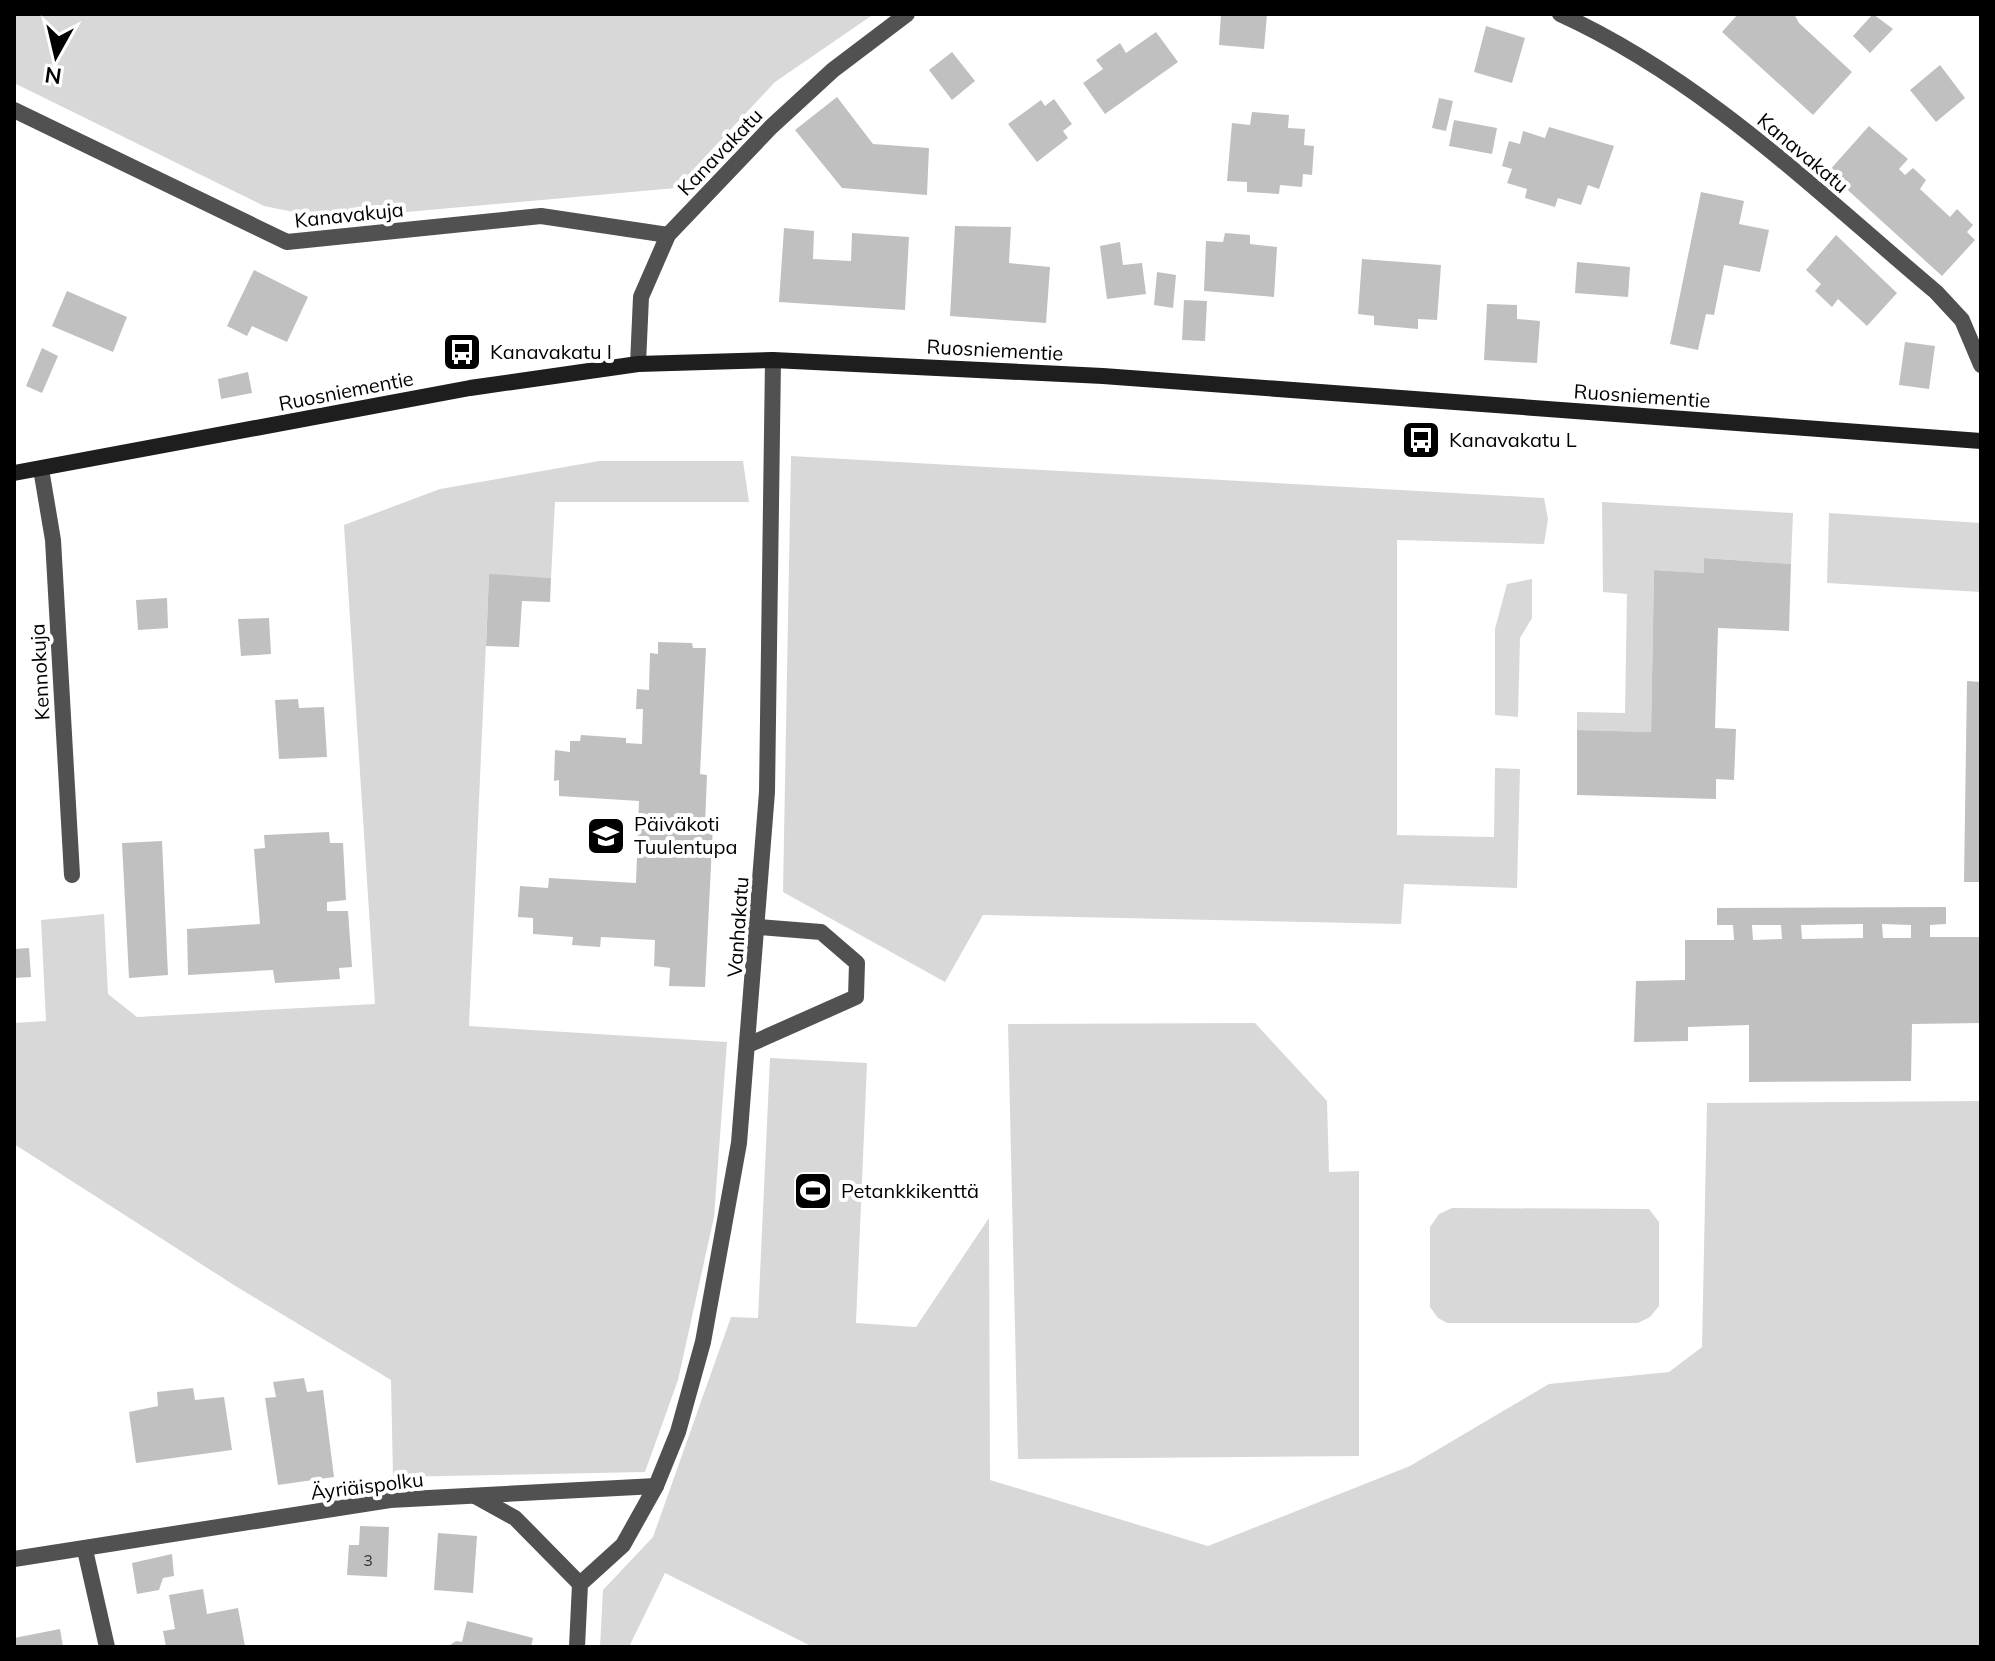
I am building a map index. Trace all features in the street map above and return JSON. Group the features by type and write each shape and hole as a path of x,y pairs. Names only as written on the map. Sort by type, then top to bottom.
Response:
{"main road":[{"name":"Ruosniementie","path":"14,473 470,388 638,364 773,360 1118,377 1981,441"}],"street":[{"name":"Kanavakatu","path":"638,364 641,297 668,235 771,127 833,70 907,14"},
{"name":"Kanavakatu","path":"1560,14 1606,35 1717,107 1936,292 1962,320 1981,365"},
{"name":"Kanavakuja","path":"14,110 287,242 541,216 668,235"},
{"name":"Vanhakatu","path":"580,1584 623,1545 656,1486 678,1432 703,1342 722,1251 739,1143 767,792 773,360"},
{"name":"Kennokuja","path":"41,469 53,540 72,875"},
{"path":"748,1045 856,997 857,963 821,932 758,927"},
{"name":"Äyriäispolku","path":"14,1559 390,1500 656,1486"},
{"path":"474,1495 515,1518 580,1584 577,1647"},
{"path":"85,1550 107,1647"}],"shaded area":[{"path":"14,14 874,14 775,82 676,188 328,219 264,206 14,83"},
{"path":"791,456 1544,498 1548,519 1544,544 1397,540 1397,835 1494,837 1495,768 1520,769 1517,888 1404,884 1401,924 983,915 945,982 783,892"},
{"path":"599,461 743,461 749,502 555,502 551,578 489,575 469,1026 727,1042 714,1217 678,1380 645,1472 393,1477 391,1380 237,1287 14,1144 14,1023 46,1021 41,920 104,914 108,994 137,1017 375,1004 344,525 440,489"},
{"path":"1602,502 1793,513 1791,564 1705,558 1704,573 1654,570 1651,732 1577,730 1577,712 1625,713 1627,594 1603,592"},
{"path":"1829,513 1981,523 1981,592 1827,583"},
{"path":"1532,579 1532,618 1520,638 1518,717 1495,715 1495,629 1507,584"},
{"path":"1255,1023 1327,1101 1329,1172 1359,1171 1359,1456 1018,1459 1008,1024"},
{"path":"770,1058 867,1063 856,1323 916,1327 989,1218 990,1480 1208,1546 1410,1466 1549,1384 1669,1372 1702,1347 1707,1103 1981,1101 1981,1647 813,1647 665,1573 629,1647 600,1647 603,1590 653,1537 731,1317 758,1318"},
{"path":"1452,1208 1649,1209 1659,1222 1659,1306 1650,1317 1638,1323 1447,1323 1438,1318 1430,1307 1430,1227 1439,1214"}],"building":[{"path":"1221,14 1267,14 1264,49 1219,45"},
{"path":"1738,14 1794,14 1799,23 1852,72 1813,115 1722,32"},
{"path":"1873,14 1893,29 1870,53 1853,36"},
{"path":"1486,26 1525,38 1512,83 1474,72"},
{"path":"1156,32 1178,62 1105,114 1083,83 1103,69 1096,60 1120,43 1126,53"},
{"path":"952,52 975,81 952,100 929,70"},
{"path":"1940,65 1965,98 1936,122 1910,90"},
{"path":"837,97 873,144 929,148 927,195 842,188 795,130"},
{"path":"1439,98 1453,101 1446,131 1432,128"},
{"path":"1054,99 1072,124 1063,131 1068,138 1037,162 1008,124 1041,100 1045,106"},
{"path":"1252,112 1289,115 1288,128 1305,129 1304,145 1314,146 1312,175 1303,174 1302,187 1280,185 1279,194 1247,192 1247,182 1227,181 1232,123 1250,125"},
{"path":"1454,120 1497,128 1492,154 1449,146"},
{"path":"1869,126 1908,159 1899,169 1905,175 1913,168 1926,180 1920,189 1950,217 1957,209 1973,225 1967,232 1975,240 1942,276 1828,172"},
{"path":"1549,127 1614,146 1599,189 1588,185 1581,205 1558,198 1555,207 1525,198 1527,189 1507,183 1512,169 1502,166 1509,141 1520,144 1523,131 1545,138"},
{"path":"1701,192 1744,201 1739,224 1769,230 1760,272 1724,265 1714,315 1706,314 1698,350 1670,344"},
{"path":"955,226 1011,227 1009,263 1050,267 1046,323 950,316"},
{"path":"784,228 814,231 813,259 851,261 852,233 909,237 905,310 779,302"},
{"path":"1225,233 1250,235 1250,244 1277,247 1274,297 1204,291 1206,241 1223,242"},
{"path":"1836,235 1897,293 1867,326 1838,299 1832,307 1815,291 1821,284 1806,270"},
{"path":"1120,242 1123,265 1142,263 1146,294 1107,299 1100,246"},
{"path":"1362,259 1441,265 1437,320 1418,319 1418,329 1374,325 1374,316 1358,314"},
{"path":"1577,262 1630,267 1628,297 1575,293"},
{"path":"254,270 308,297 287,342 252,326 247,336 227,326"},
{"path":"1157,272 1176,275 1173,308 1154,305"},
{"path":"67,291 127,317 113,352 52,326"},
{"path":"1184,300 1207,301 1205,341 1182,340"},
{"path":"1487,304 1517,305 1517,319 1540,321 1537,363 1484,360"},
{"path":"1905,342 1935,346 1929,389 1899,385"},
{"path":"42,348 58,356 42,393 26,386"},
{"path":"248,372 252,393 221,399 218,379"},
{"path":"1704,558 1791,564 1789,631 1718,628 1715,728 1736,729 1734,780 1716,779 1716,799 1577,795 1577,730 1651,732 1654,570 1704,573"},
{"path":"489,574 551,578 550,602 522,601 519,647 486,646"},
{"path":"167,598 168,628 138,630 136,600"},
{"path":"269,618 271,654 241,656 238,619"},
{"path":"658,642 692,643 693,648 706,648 700,774 707,775 705,825 713,825 705,987 669,986 670,968 654,966 655,940 601,937 600,947 572,945 573,937 533,934 533,918 518,917 520,886 548,888 549,878 636,883 639,801 559,796 559,780 554,781 555,750 570,752 570,741 580,741 581,735 626,738 626,743 642,744 643,709 636,709 637,689 649,690 650,653 658,654"},
{"path":"1967,681 1981,682 1981,882 1964,882"},
{"path":"298,699 299,708 324,707 327,757 279,759 275,700"},
{"path":"329,832 330,843 343,843 346,900 327,902 327,911 348,911 352,967 339,968 340,979 275,983 273,970 188,975 187,929 260,924 254,849 265,848 264,835"},
{"path":"162,841 168,975 129,978 122,843"},
{"path":"1946,907 1946,924 1930,925 1930,937 1981,937 1981,1023 1912,1024 1911,1081 1749,1082 1749,1025 1688,1027 1688,1041 1634,1042 1636,981 1685,980 1685,940 1734,940 1733,925 1717,925 1717,908","holes":["1863,924 1863,938 1802,939 1801,925","1882,924 1911,925 1911,938 1883,938","1752,925 1781,925 1782,939 1753,940"]},
{"path":"29,948 31,977 14,978 14,949"},
{"path":"304,1378 307,1392 323,1390 334,1477 278,1485 265,1398 276,1397 273,1382"},
{"path":"193,1388 195,1400 224,1397 232,1450 136,1463 129,1412 158,1406 157,1392"},
{"path":"360,1526 389,1527 387,1577 347,1575 349,1545 359,1545"},
{"path":"438,1533 477,1536 473,1593 434,1590"},
{"path":"172,1554 174,1576 163,1578 159,1590 137,1594 132,1563"},
{"path":"203,1589 207,1614 238,1608 245,1646 166,1647 163,1631 175,1629 169,1595"},
{"path":"467,1621 533,1638 531,1647 447,1647 456,1641 462,1642"},
{"path":"60,1629 63,1647 14,1647 14,1638"}],"place":[{"name":"Kanavakatu I","path":"462,352"},
{"name":"Kanavakatu L","path":"1421,440"},
{"name":"Päiväkoti Tuulentupa","path":"606,836"},
{"name":"Petankkikenttä","path":"813,1191"}]}
